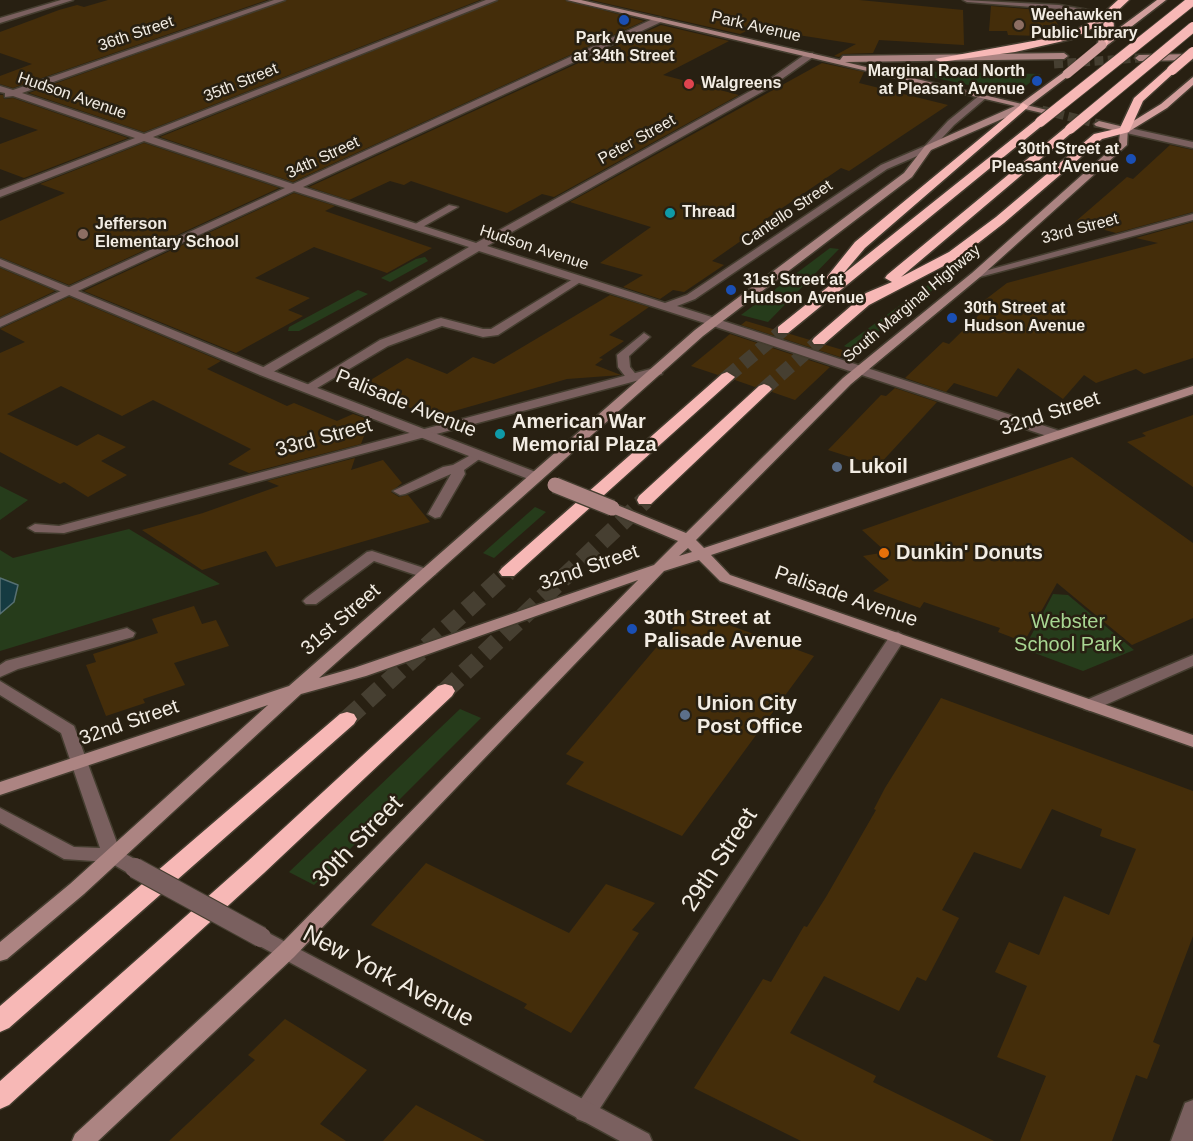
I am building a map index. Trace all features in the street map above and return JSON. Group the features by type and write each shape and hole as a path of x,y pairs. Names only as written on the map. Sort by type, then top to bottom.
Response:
{"highway":[{"path":"940,59 1015,49 1060,40 1083,31 1108,15 1124,0"},
{"path":"783,330 1041,116 1193,0"},
{"path":"1102,45 1109,28 1108,15"},
{"path":"819,341 1193,27"},
{"path":"864,302 954,255 1000,220 1098,136 1125,130 1138,100 1193,52"},
{"path":"807,310 860,245 1023,106"},
{"path":"508,572 727,377"},
{"path":"645,500 764,389"},
{"path":"0,1097 256,867 445,691"},
{"path":"0,1021 347,719"}],"main road":[{"name":"Park Avenue","path":"572,0 810,56 940,59 1064,56"},
{"path":"1023,106 1162,0"},
{"path":"771,46 828,55"},
{"path":"839,51 940,59"},
{"name":"Park Avenue","path":"828,55 1023,106 1041,116"},
{"name":"Park Avenue","path":"828,55 940,65 1054,64"},
{"path":"1139,58 1193,57"},
{"name":"South Marginal Highway","path":"659,568 859,370 976,275 1124,143 1125,130 1164,106 1193,80"},
{"name":"Cantello Street","path":"714,322 908,175 928,148 1023,106"},
{"path":"1099,124 1125,130"},
{"name":"31st Street","path":"0,953 77,889 295,690 714,322"},
{"name":"32nd Street","path":"0,789 295,690 360,672 659,568 1193,390"},
{"name":"Palisade Avenue","path":"536,477 687,539 725,578 1193,741"},
{"name":"30th Street","path":"83,1141 287,951 659,568"}],"street":[{"path":"0,21 69,0"},
{"name":"36th Street","path":"0,98 281,0"},
{"name":"35th Street","path":"0,194 493,0"},
{"path":"967,0 1059,7 1108,15"},
{"name":"34th Street","path":"0,322 658,20"},
{"name":"Peter Street","path":"264,372 477,247 766,86 810,56"},
{"name":"Hudson Avenue","path":"0,89 294,188 837,361 1058,435"},
{"name":"Cantello Street","path":"664,307 691,297 884,167 928,148 951,123 983,97"},
{"path":"1125,130 1193,145"},
{"path":"415,227 453,207"},
{"name":"33rd Street","path":"976,275 1193,217"},
{"name":"Palisade Avenue","path":"0,262 264,372 536,477"},
{"path":"308,388 384,343 441,322 483,333 494,332 578,279"},
{"path":"632,377 624,367 623,356 644,337"},
{"name":"33rd Street","path":"35,528 59,530 658,371"},
{"path":"400,491 448,470 457,469 478,455"},
{"path":"435,514 458,474 457,469"},
{"path":"310,601 372,555 428,574"},
{"path":"0,672 12,665 128,633"},
{"name":"29th Street","path":"585,1112 898,637"},
{"path":"1090,705 1193,660"},
{"path":"0,687 68,730 112,855"},
{"name":"New York Avenue","path":"0,815 71,854 112,855 640,1141"},
{"path":"1182,1141 1193,1110"}],"green space":[{"path":"904,71 1041,74 1014,95"},
{"path":"830,248 839,249 768,322 741,315"},
{"path":"425,257 428,261 390,282 381,278 416,259"},
{"path":"939,277 946,280 854,350 844,346"},
{"path":"358,290 368,294 299,331 288,331 289,327"},
{"path":"0,486 28,500 0,520"},
{"path":"535,507 546,512 494,558 483,553"},
{"path":"129,529 220,584 0,651 0,550 13,558"},
{"name":"Webster School Park","path":"1053,594 1068,595 1134,650 1083,671 1024,649"},
{"path":"460,709 481,718 314,885 289,872"}],"water":[{"path":"0,578 18,585 14,602 0,614"}],"building":[{"path":"108,0 267,0 13,88 0,84 0,76 32,64 0,53 0,32 59,10 77,5 84,7"},
{"path":"287,0 480,0 144,132 29,93"},
{"path":"499,0 565,0 644,21 293,182 160,137"},
{"path":"591,0 859,0 963,10 964,45 879,40 873,53 843,54 839,57 834,56 856,44 753,28 740,34"},
{"name":"Weehawken Public Library","path":"991,6 1051,11 1058,25 1043,25 1046,32 1038,32 1040,36 1008,35 1007,31 989,31"},
{"path":"661,25 729,41 663,75 739,95 554,197 542,194 507,213 411,181 404,185 390,181 349,200 309,187"},
{"path":"822,63 864,72 859,83 948,105 849,171 841,168 763,221 768,222 712,261 724,265 684,292 673,290 660,299 623,287 643,275 600,263 651,227 570,202"},
{"path":"0,95 3,95 4,99 13,98 128,138 24,178 0,169 0,144 38,130 0,117"},
{"path":"144,143 279,188 69,285 0,257 0,221 65,193 40,184"},
{"path":"1170,145 1193,150 1193,212 1116,233 1075,222 1127,177 1133,179"},
{"path":"294,193 335,206 325,211 432,248 387,273 314,247 255,278 310,298 288,310 303,316 236,353 84,291"},
{"path":"1193,222 1193,358 1144,374 1136,369 1096,383 1084,375 1063,399 1018,368 997,397 954,383 946,392 905,378 943,342 949,344 985,309 977,306 1007,283 1158,243 1136,238"},
{"path":"0,268 55,291 0,317"},
{"path":"610,295 649,307 609,335 624,341 599,358 603,359 595,365 621,375 567,379 433,417 381,396 390,390 369,381 407,358 447,374 473,357 494,364"},
{"path":"69,297 221,361 207,369 287,406 294,403 337,421 353,414 370,420 361,444 249,473 228,464 251,449 153,400 122,416 61,386 7,414 77,446 98,434 126,447 101,461 127,475 88,497 64,482 60,484 0,452 0,353 25,342 0,329"},
{"path":"746,321 776,330 778,335 790,334 810,340 814,346 826,345 846,351 840,357 741,325"},
{"path":"730,334 830,367 795,400 772,392 774,387 765,382 755,387 735,380 736,375 728,370 718,375 691,366"},
{"path":"895,388 937,402 878,466 828,450 881,395 886,396"},
{"path":"1193,415 1193,487 1127,442 1146,436 1142,433"},
{"path":"1072,457 1193,543 1193,618 1132,645 1057,583 1024,642 998,632 1000,628 924,602 920,608 873,591 889,580 863,556 886,552 862,530"},
{"path":"355,458 351,470 383,460 402,483 391,492 399,497 408,495 430,522 276,567 266,551 202,570 142,530 203,513 279,486 267,481"},
{"path":"194,606 202,624 216,620 229,646 174,663 185,685 143,699 145,703 106,716 86,665 96,662 93,654 158,633 152,619"},
{"name":"Union City Post Office","path":"688,610 814,656 682,836 566,784 584,762 566,754"},
{"path":"941,698 1193,791 1193,936 1153,1042 1160,1045 1147,1079 1136,1075 1112,1141 1020,1141 1046,1076 997,1057 1027,986 995,972 1009,942 1039,955 1064,896 1109,915 1136,849 1100,836 1102,829 1052,809 1021,869 974,852 942,910 959,918 926,981 917,977 899,1011 824,976 790,1033 876,1076 873,1082 994,1141 801,1141 694,1088 763,979 771,982 804,926 807,927 826,897 876,810 874,809 885,788"},
{"path":"426,863 569,933 606,884 655,903 632,930 639,933 571,1033 524,1008 527,1004 371,925"},
{"path":"285,1019 367,1070 320,1124 346,1141 169,1141 255,1060 248,1055"},
{"path":"416,1105 485,1141 383,1141"}],"tunnel":[{"path":"1054,64 1139,58"},
{"path":"1042,110 1099,124"},
{"path":"727,377 783,330"},
{"path":"764,389 819,341"},
{"path":"445,691 645,500"},
{"path":"347,719 508,572"}],"place":[{"name":"Park Avenue at 34th Street","path":"624,20"},
{"name":"Weehawken Public Library","path":"1019,25"},
{"name":"Marginal Road North at Pleasant Avenue","path":"1037,81"},
{"name":"Walgreens","path":"689,84"},
{"name":"30th Street at Pleasant Avenue","path":"1131,159"},
{"name":"Thread","path":"670,213"},
{"name":"Jefferson Elementary School","path":"83,234"},
{"name":"31st Street at Hudson Avenue","path":"731,290"},
{"name":"30th Street at Hudson Avenue","path":"952,318"},
{"name":"American War Memorial Plaza","path":"500,434"},
{"name":"Lukoil","path":"837,467"},
{"name":"Dunkin' Donuts","path":"884,553"},
{"name":"30th Street at Palisade Avenue","path":"632,629"},
{"name":"Union City Post Office","path":"685,715"}]}
